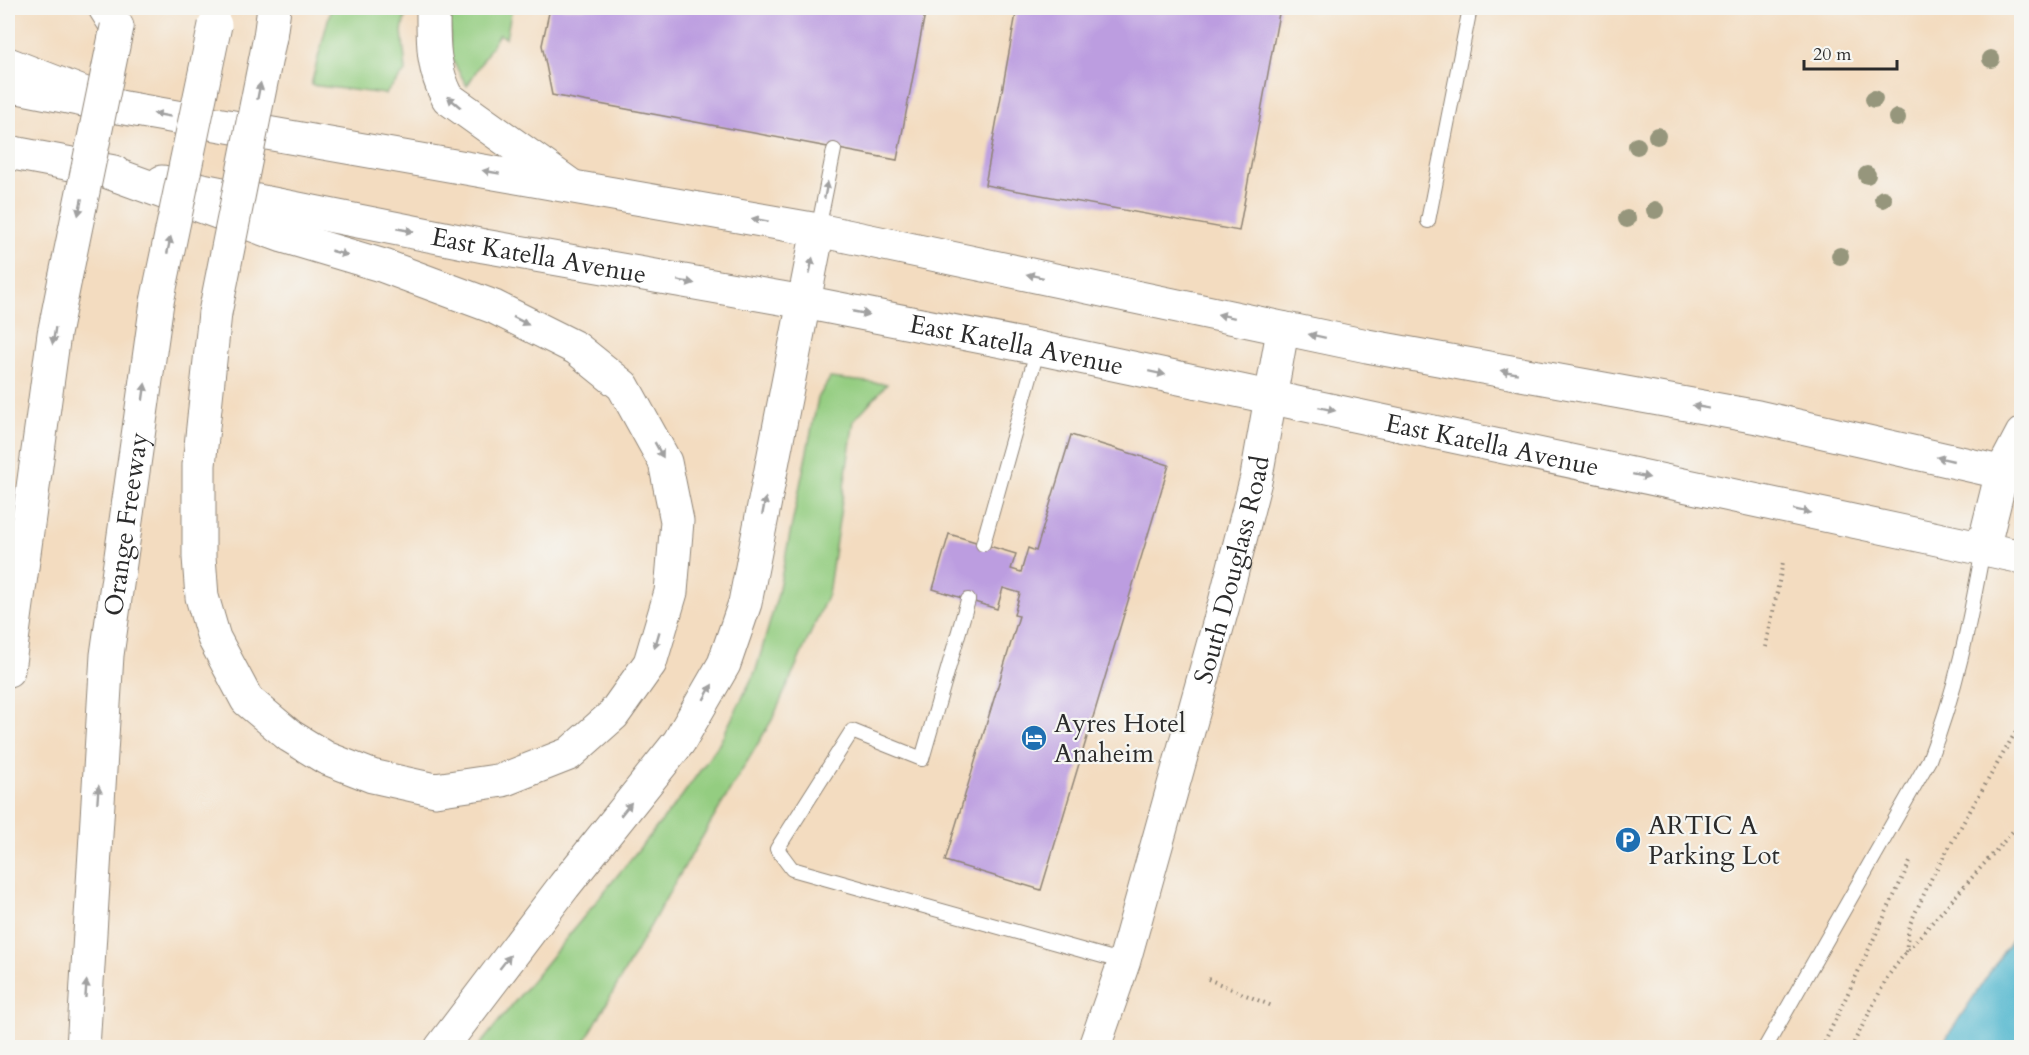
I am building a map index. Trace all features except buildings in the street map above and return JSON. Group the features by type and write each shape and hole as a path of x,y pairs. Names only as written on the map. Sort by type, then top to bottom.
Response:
{"main road":[{"path":"433,8 433,56 438,78 448,98 570,185"},
{"path":"8,670 54,334 115,14"},
{"name":"Orange Freeway","path":"82,1047 107,655 157,302 218,16"},
{"path":"100,170 283,236 384,266 494,307 576,348 624,386 665,462 677,521 670,592 650,663 613,715 569,754 503,780 435,790 372,776 326,758 290,735 247,700 214,638 202,597 199,557 199,465 214,313 272,22"},
{"path":"8,64 118,107"},
{"path":"8,85 118,107 570,185 818,231 1385,350 1758,417 2012,475"},
{"name":"East Katella Avenue","path":"8,152 484,246 804,302 1038,348 2022,557"},
{"path":"441,1047 564,886 679,742 724,664 746,603 818,231"},
{"path":"1983,549 2012,475 2022,434"}],"street":[{"name":"South Douglass Road","path":"1094,1047 1124,962 1224,604 1256,478 1283,328"}],"lane":[{"path":"1428,221 1470,8"},
{"path":"818,231 834,150"},
{"path":"983,544 1038,348"},
{"path":"1765,1047 1929,760 1947,710 1964,649 1983,549"},
{"path":"968,600 922,759 852,731 777,849 792,869 1124,962"}],"path":[{"path":"1766,647 1783,561"},
{"path":"1906,951 1909,926 1933,875 2022,721"},
{"path":"1851,1047 1888,976 1906,951 2022,820"},
{"path":"1822,1047 1911,860"},
{"path":"1208,979 1272,1006"}],"green space":[{"path":"331,8 407,8 402,31 406,71 385,94 311,85"},
{"path":"450,8 512,8 506,38 499,34 467,86 450,56"},
{"path":"830,378 887,384 854,420 828,594 772,720 673,886 582,1047 478,1047 682,796 719,744 756,670 777,597 818,398"}],"water":[{"path":"2021,925 2021,1047 1941,1047 1947,1037"}],"place":[{"name":"Ayres Hotel Anaheim","path":"1034,738"},
{"name":"ARTIC A Parking Lot","path":"1628,840"}]}
